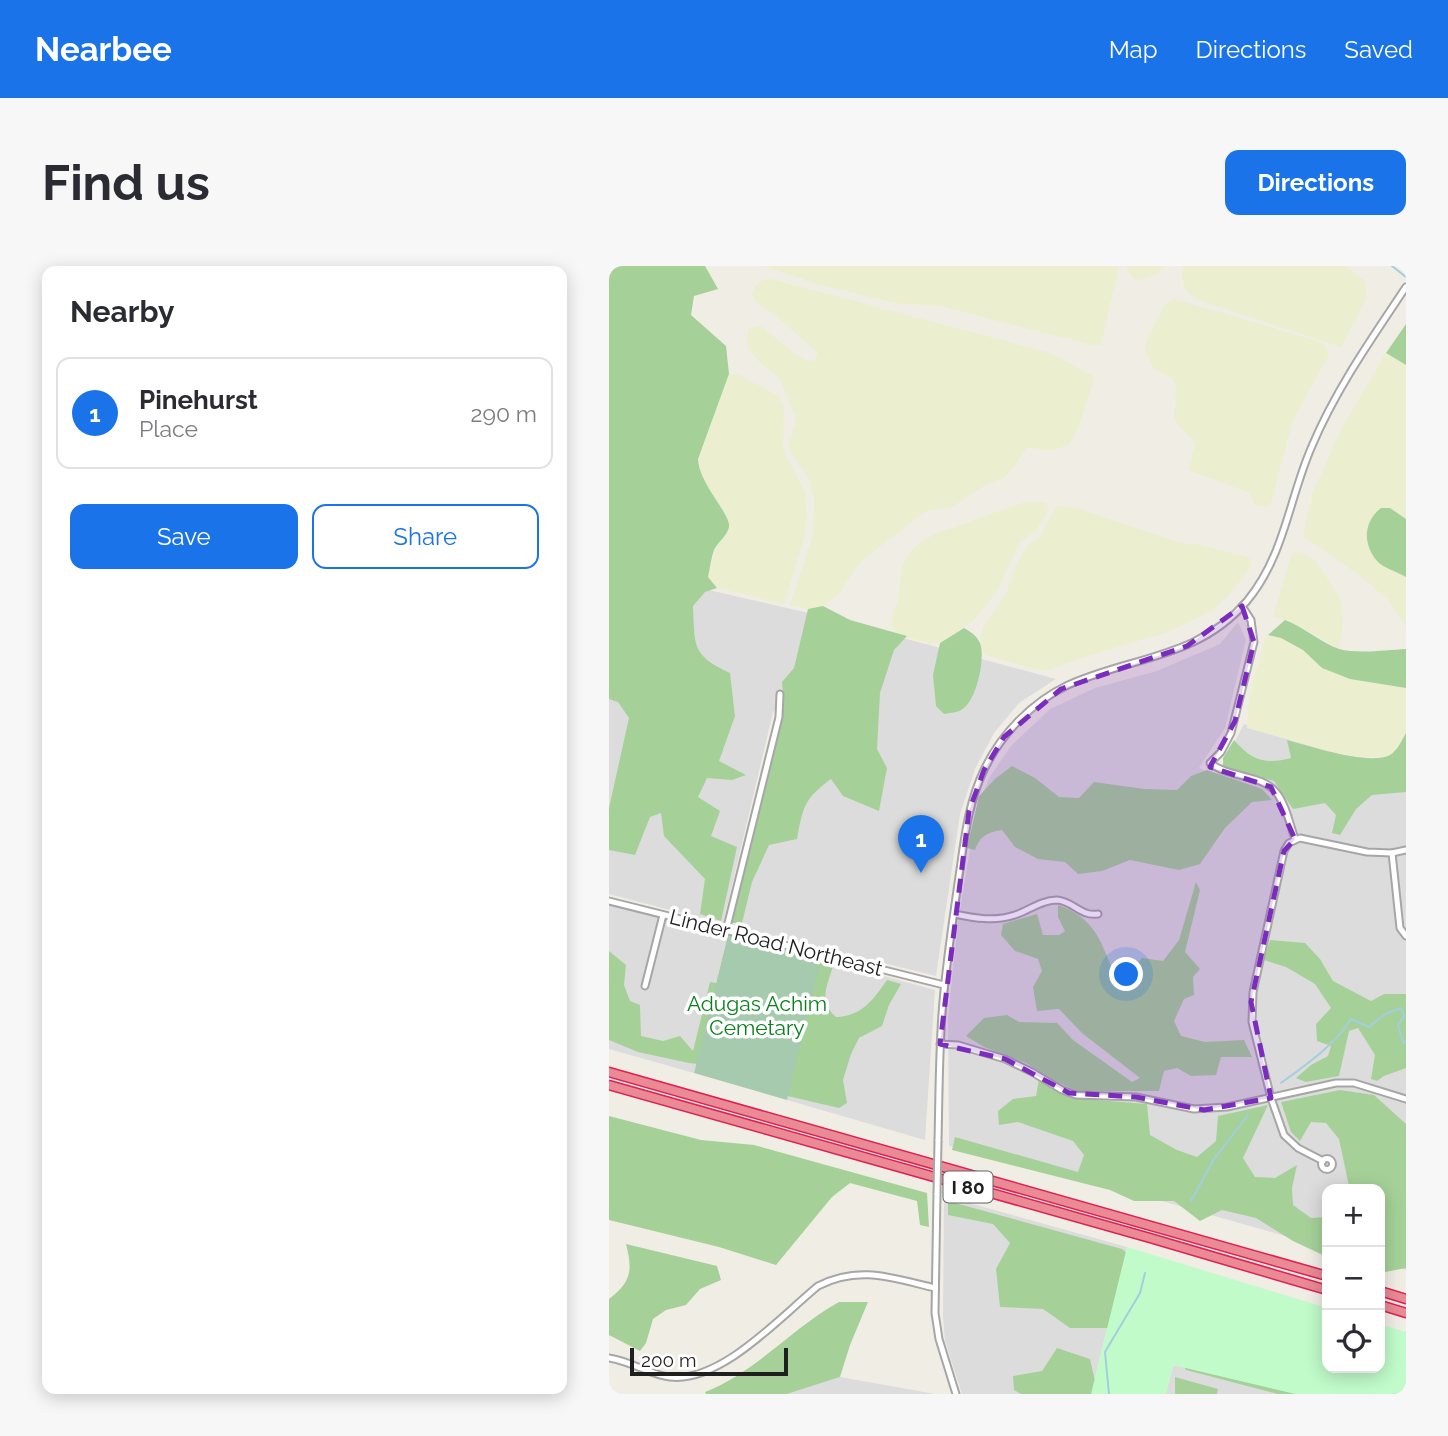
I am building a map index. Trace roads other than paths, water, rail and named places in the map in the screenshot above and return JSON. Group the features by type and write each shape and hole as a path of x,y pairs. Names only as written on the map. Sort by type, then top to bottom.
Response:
{"highway":[{"name":"I 80","path":"609,1072 1322,1275"},
{"name":"I 80","path":"609,1085 1322,1289"},
{"path":"1385,1293 1406,1299"},
{"path":"1385,1307 1406,1313"}],"street":[{"path":"956,1394 938,1332 935,1288 940,1044 944,985 971,803 991,757 1013,727 1037,705 1061,689 1093,676 1187,646 1212,632 1242,606 1267,573 1280,547 1306,460 1327,412 1406,287"},
{"path":"1242,606 1251,620 1254,642 1231,733 1221,752 1210,764 1220,771 1271,787 1280,796 1295,839"},
{"path":"726,931 779,717 780,694"},
{"path":"1323,1161 1298,1148 1284,1135 1271,1098 1254,1032 1251,1002 1284,851 1295,839 1305,838 1367,852 1392,853 1406,850"},
{"path":"1392,853 1399,928 1406,936"},
{"path":"954,914 1002,919 1056,900 1068,903 1088,915 1098,914"},
{"name":"Linder Road Northeast","path":"609,901 944,985"},
{"path":"645,986 663,915"},
{"path":"940,1044 958,1045 1005,1059 1076,1095 1136,1097 1204,1110 1346,1083 1366,1086 1406,1099"},
{"path":"609,1358 624,1360 670,1377 697,1376 725,1364 817,1286 830,1279 853,1273 869,1274 935,1288"}],"waterway":[{"path":"1392,266 1406,277"},
{"path":"1281,1083 1328,1046 1351,1019 1369,1027 1385,1014 1401,1008 1404,1016 1398,1025 1403,1043 1406,1041"},
{"path":"1191,1201 1214,1159 1248,1115"},
{"path":"1109,1394 1105,1352 1140,1293 1145,1273"}],"place":[{"name":"Pinehurst","path":"921,873"}],"park label":[{"name":"Adugas Achim Cemetary","path":"757,1016"}]}
